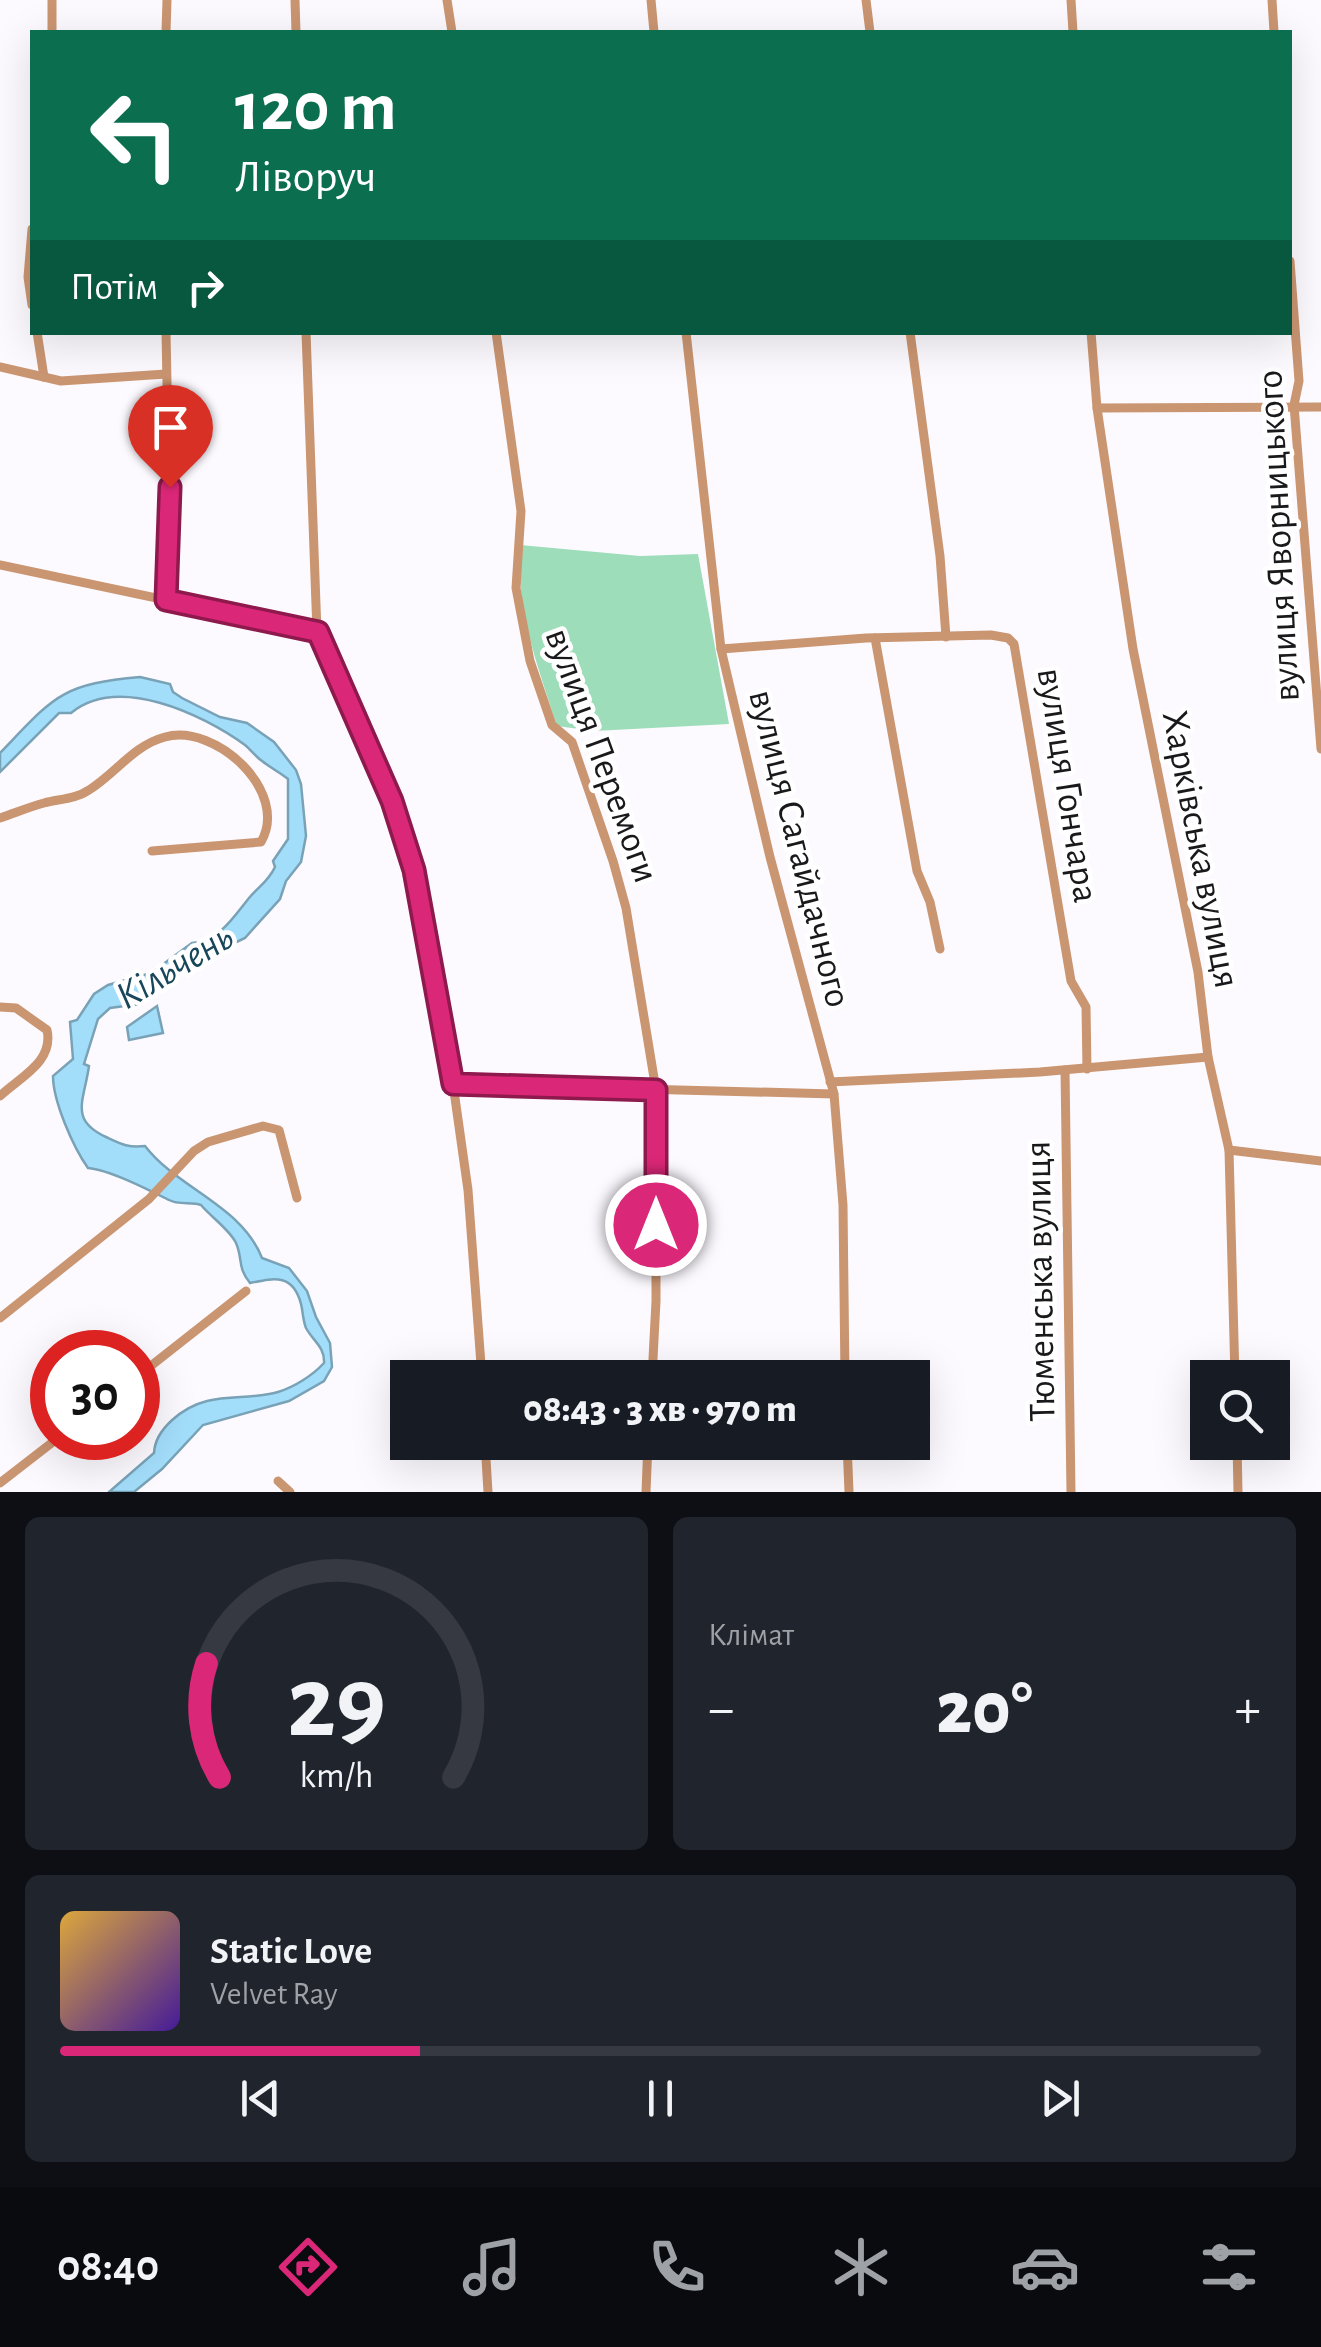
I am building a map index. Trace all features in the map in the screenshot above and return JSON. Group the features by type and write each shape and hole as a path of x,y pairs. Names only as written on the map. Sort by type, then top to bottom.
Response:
{"street":[{"path":"52,0 52,30"},
{"path":"166,30 168,0"},
{"path":"295,0 296,30"},
{"path":"448,0 452,30"},
{"path":"651,0 654,30"},
{"path":"866,0 870,30"},
{"path":"1071,0 1073,30"},
{"path":"1272,0 1274,30"},
{"path":"30,244 30,282"},
{"name":"вулиця Яворницького","path":"1292,290 1298,380 1294,405 1321,748"},
{"path":"37,335 44,377"},
{"path":"166,335 170,487 166,600"},
{"path":"306,335 318,632 392,801 414,870 453,1084 475,1258 481,1360"},
{"name":"вулиця Перемоги","path":"496,335 521,511 516,588 530,661 552,725 572,742 613,861 626,908 656,1090 653,1360"},
{"name":"вулиця Сагайдачного","path":"686,335 721,650 732,708 834,1094 843,1204 846,1360"},
{"path":"721,650 946,636 936,520 910,335"},
{"name":"Харківська вулиця","path":"1091,335 1097,408 1133,650 1198,972 1208,1057 1229,1150 1235,1360"},
{"path":"0,367 61,381 166,374"},
{"path":"1097,408 1321,407"},
{"path":"0,565 318,632"},
{"name":"вулиця Гончара","path":"946,636 1000,636 1014,644 1071,981 1086,1006 1087,1069"},
{"path":"875,638 917,870 930,902 940,949"},
{"path":"0,818 88,792 142,747 162,737 187,736 228,750 256,780 264,802 262,842 152,851"},
{"path":"0,1007 16,1008 48,1030 49,1044 36,1066 0,1096"},
{"path":"830,1082 1087,1069 1208,1057"},
{"name":"Тюменська вулиця","path":"1065,1070 1070,1492"},
{"path":"453,1084 834,1094"},
{"path":"0,1318 150,1199 194,1150 208,1142 272,1126 279,1130 297,1198"},
{"path":"1229,1150 1321,1161"},
{"path":"160,1359 246,1291"},
{"path":"0,1483 30,1460"},
{"path":"487,1460 488,1492"},
{"path":"646,1492 647,1460"},
{"path":"847,1460 848,1492"},
{"path":"1237,1460 1238,1492"},
{"path":"278,1481 290,1492"}],"green space":[{"path":"520,545 640,556 698,554 729,724 594,731 557,726 524,614"}],"water":[{"name":"Кільчень","path":"140,677 170,684 182,698 220,717 247,723 274,742 296,770 301,784 306,836 301,862 286,881 280,899 245,938 195,962 140,1004 110,1008 98,1019 84,1064 89,1066 82,1099 83,1116 94,1131 106,1137 125,1145 145,1146 174,1174 240,1224 262,1258 289,1268 307,1291 330,1343 332,1367 324,1381 289,1401 203,1425 162,1469 134,1492 109,1492 146,1460 160,1460 160,1435 172,1420 189,1408 216,1399 278,1392 314,1372 324,1363 324,1357 306,1328 301,1304 288,1282 275,1279 250,1283 233,1238 201,1205 173,1202 118,1176 88,1168 60,1111 53,1076 73,1059 70,1022 77,1020 94,994 108,985 151,973 192,943 218,933 269,876 275,867 273,861 288,839 288,779 227,733 160,703 112,697 90,702 71,713 59,713 0,772 0,753 47,706 75,689"},
{"path":"157,1006 163,1033 129,1040 127,1027"}],"route":[{"path":"170,487 166,600 318,632 332,661 392,801 414,870 453,1084 656,1090 656,1225"}]}
